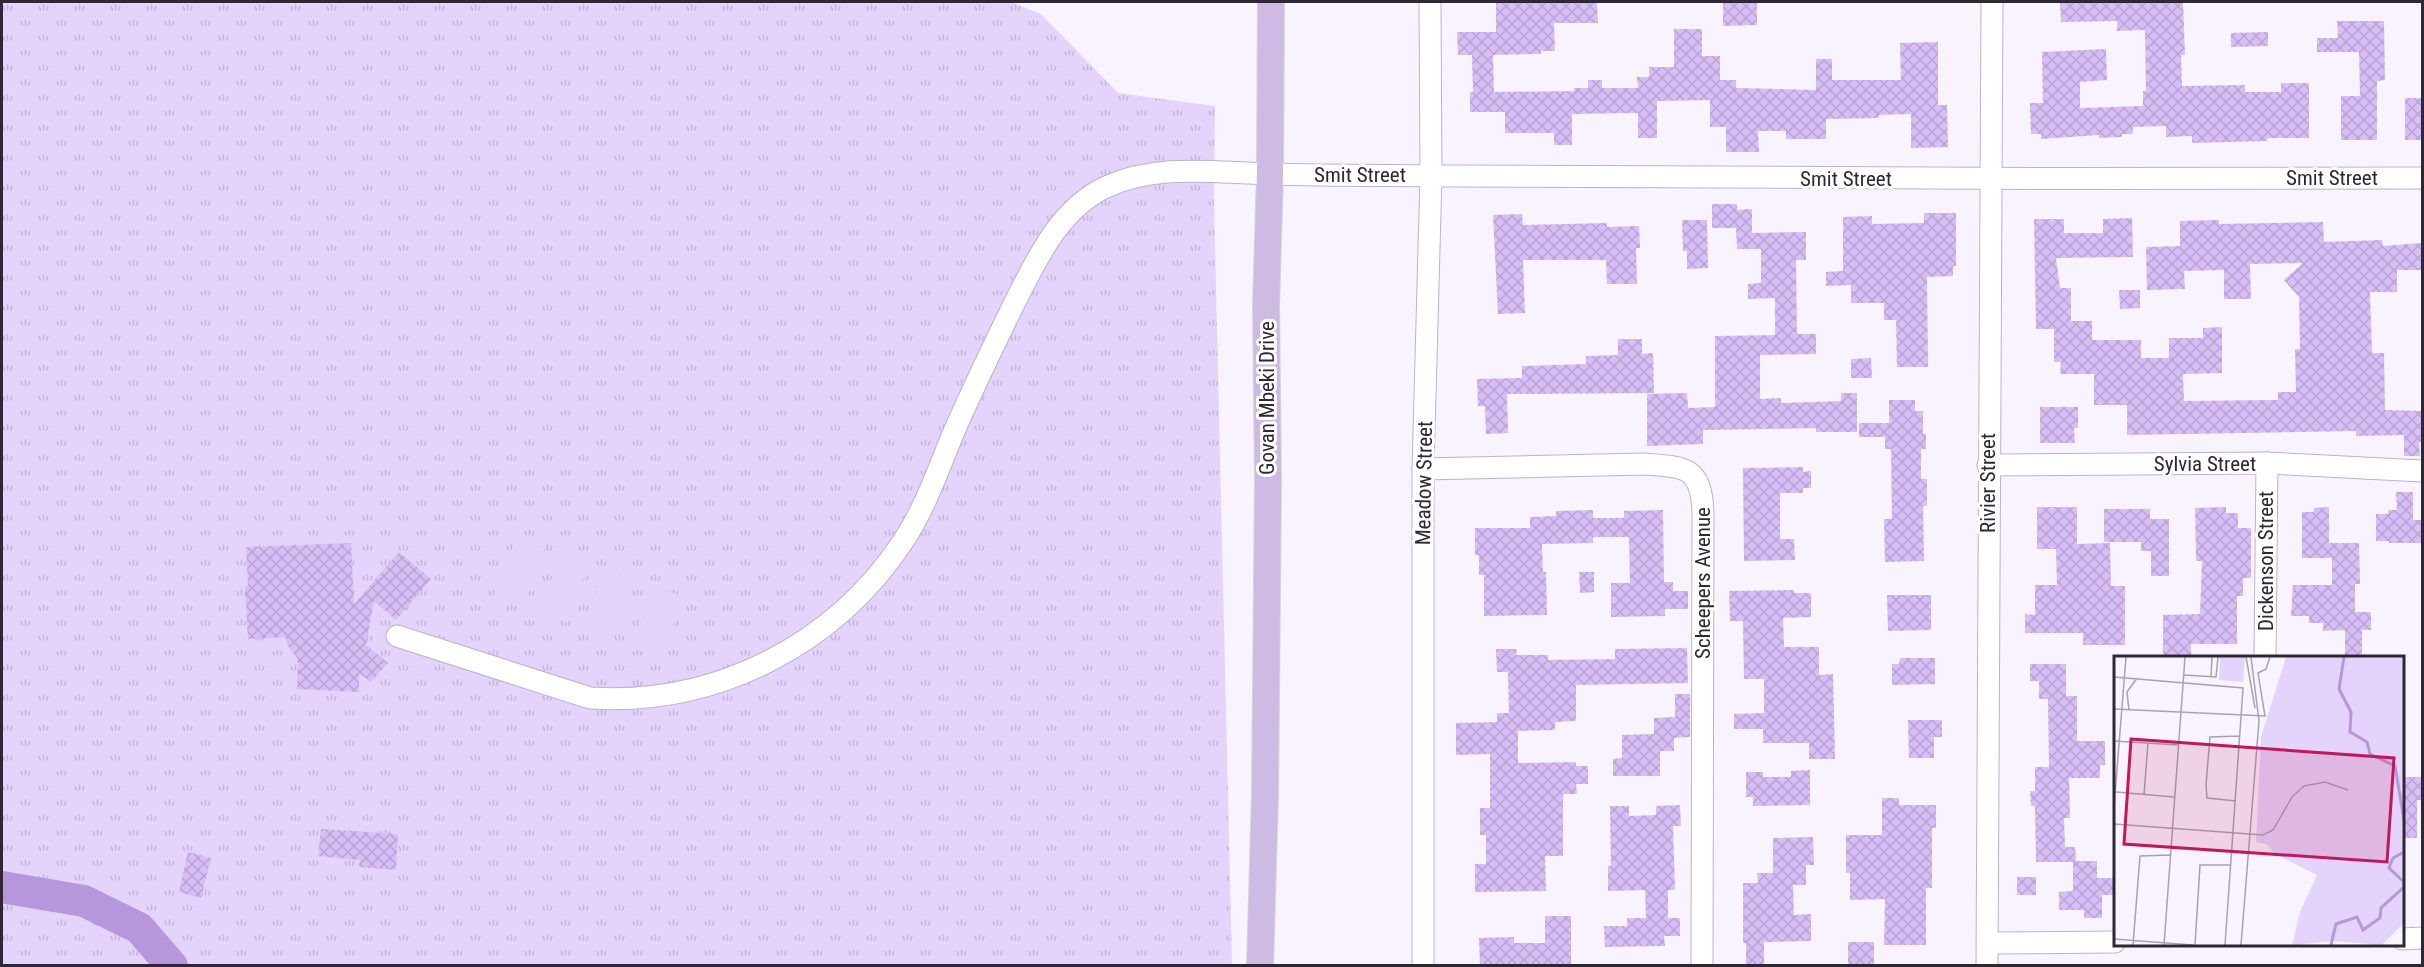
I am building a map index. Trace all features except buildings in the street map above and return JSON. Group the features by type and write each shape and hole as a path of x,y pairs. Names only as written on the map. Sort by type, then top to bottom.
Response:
{"main road":[{"name":"Govan Mbeki Drive","path":"1260,966 1265,794 1268,480 1266,305 1270,174 1271,2"},
{"name":"Govan Mbeki Drive","path":"1265,794 1274,858 1276,966"}],"street":[{"name":"Meadow Street","path":"1423,966 1423,469 1431,176 1430,2"},
{"name":"Rivier Street","path":"1987,966 1992,2"},
{"name":"Smit Street","path":"397,636 590,698 610,699 654,698 696,690 774,660 802,644 863,594 905,539 921,510 972,391 1018,296 1041,252 1062,222 1082,203 1101,190 1148,174 1170,171 1431,176 1992,179 2422,178"},
{"name":"Sylvia Street","path":"1988,465 2267,463 2422,471"},
{"name":"Dickenson Street","path":"2265,656 2267,463"},
{"name":"Scheepers Avenue","path":"1423,469 1644,464 1672,466 1690,472 1698,481 1702,493 1703,523 1702,966"},
{"path":"2403,939 2422,938"},
{"path":"1988,943 2114,942"}],"green space":[{"path":"2,2 1011,2 1041,14 1118,93 1215,106 1214,203 1232,965 2,966"},
{"path":"516,537 545,547 524,606 495,596"},
{"path":"560,554 589,564 568,623 539,613"},
{"path":"605,570 634,580 614,639 584,629"},
{"path":"653,586 683,597 662,655 633,645"}],"waterway":[{"path":"2,887 84,901 139,928 172,966"}]}
